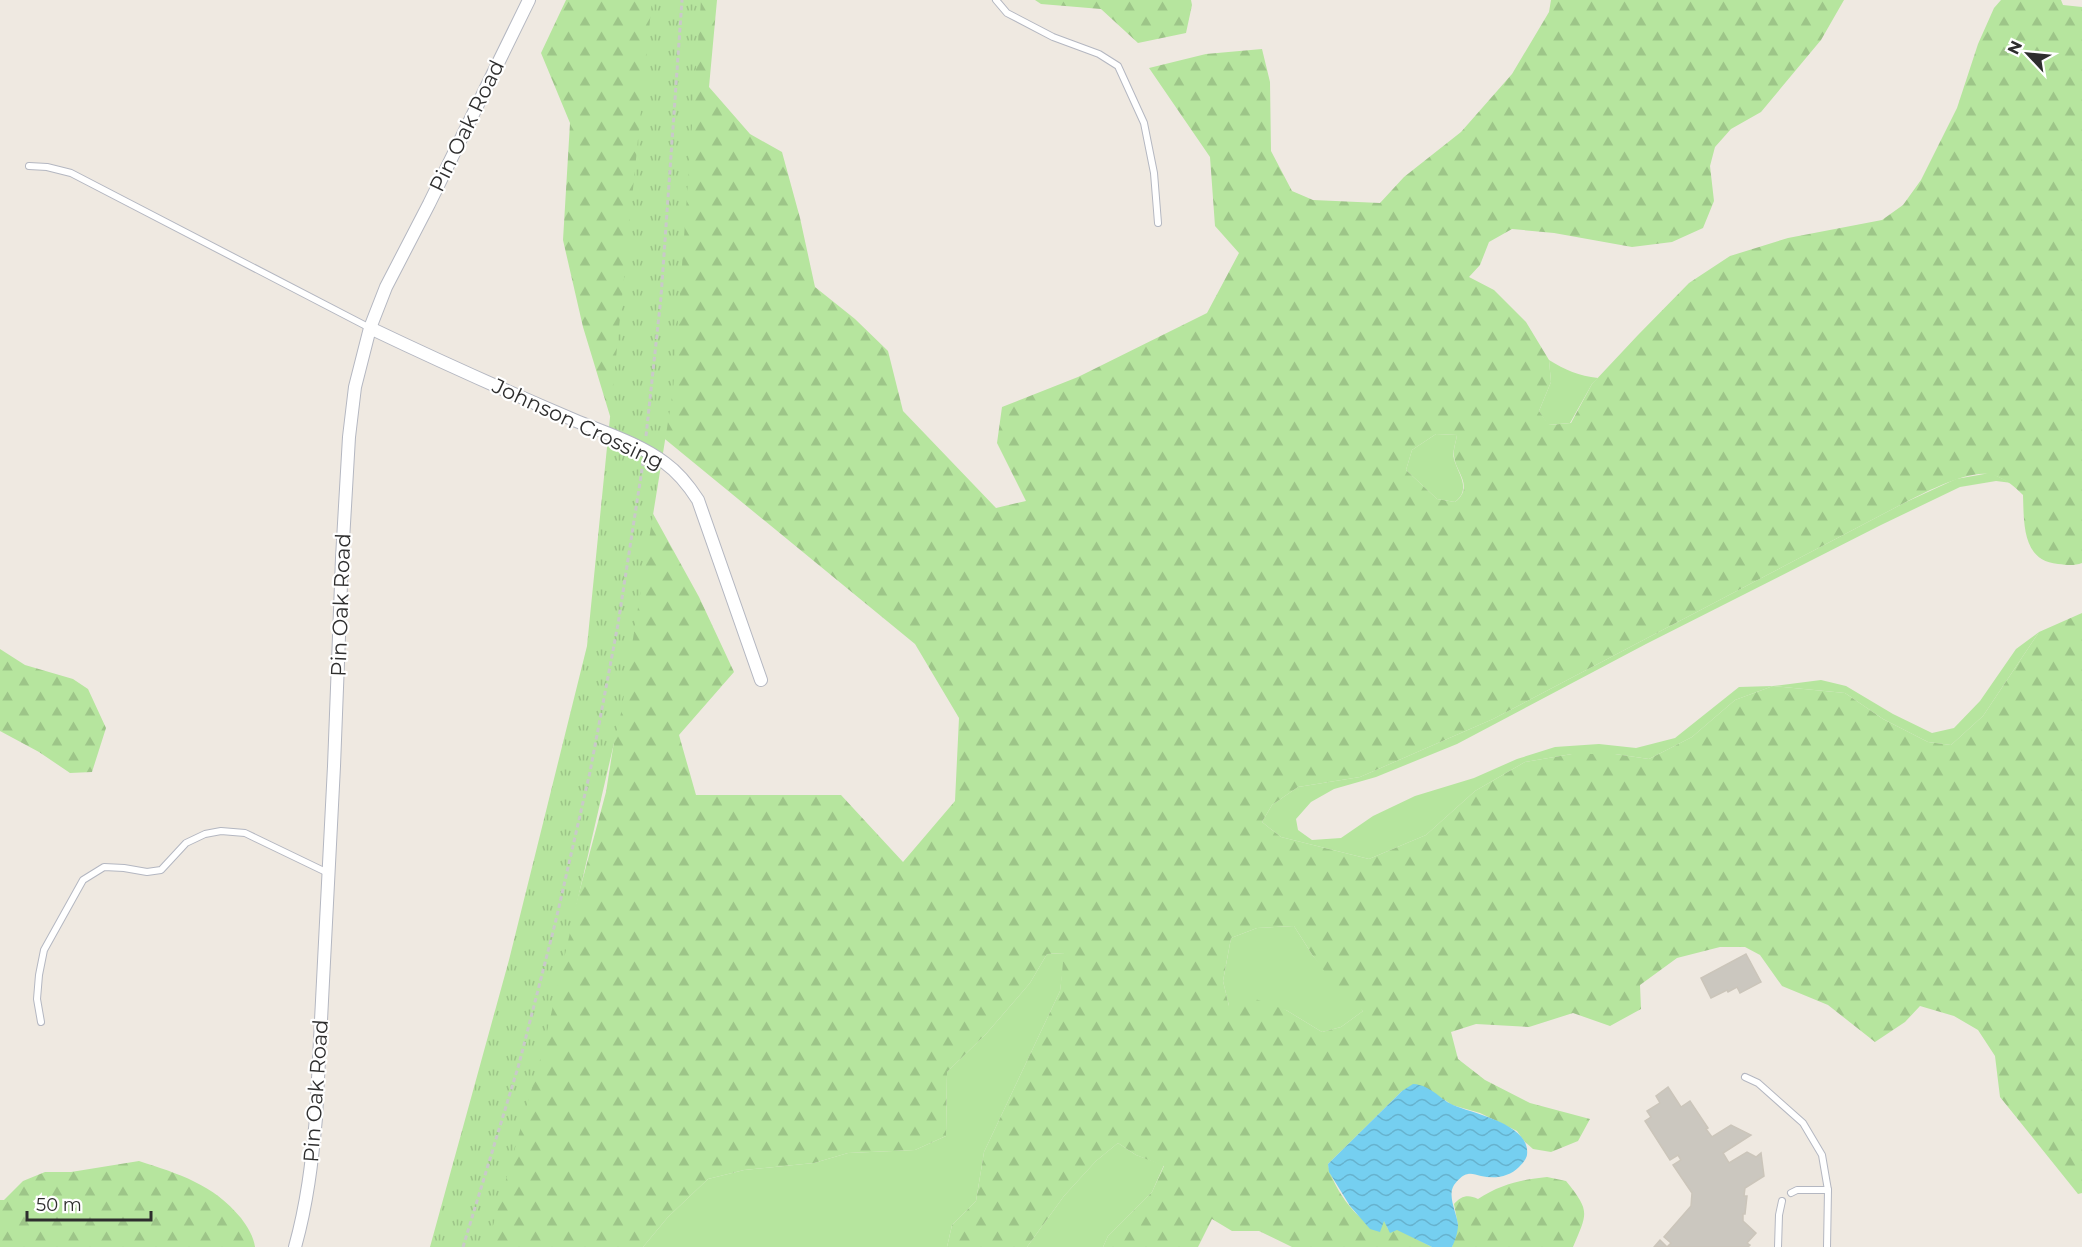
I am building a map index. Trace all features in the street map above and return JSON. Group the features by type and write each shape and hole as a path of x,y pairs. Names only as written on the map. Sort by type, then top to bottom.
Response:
{"street":[{"name":"Pin Oak Road","path":"295,1247 311,1168 316,1118 349,437 356,387 370,328 386,286 529,0"},
{"name":"Johnson Crossing","path":"370,328 634,446 665,463 679,474 690,486 698,500 761,680"}],"lane":[{"path":"996,0 1007,13 1053,37 1099,54 1118,66 1144,123 1154,173 1158,223"},
{"path":"29,166 47,167 72,173 370,328"},
{"path":"41,1022 37,999 39,975 45,950 83,880 104,867 147,872 161,870 186,843 206,834 221,831 245,833 328,873"},
{"path":"1745,1077 1758,1083 1803,1123 1822,1155 1828,1190 1827,1247"},
{"path":"1791,1192 1828,1190"},
{"path":"1778,1247 1782,1201"}],"path":[{"path":"646,439 661,297 682,0"},
{"path":"463,1247 519,1064 588,783 618,624 643,460"}],"green space":[{"path":"566,0 717,0 709,87 750,134 782,152 800,218 815,287 855,319 888,351 903,411 996,508 1026,501 997,443 1002,407 1078,377 1207,313 1239,253 1215,226 1210,157 1149,68 1206,54 1262,49 1270,82 1271,151 1292,191 1313,200 1380,203 1404,177 1461,132 1512,74 1549,12 1551,0 1844,0 1821,40 1761,112 1731,129 1715,147 1710,166 1714,201 1703,228 1672,242 1632,247 1554,233 1512,229 1489,242 1480,265 1469,277 1494,290 1526,322 1549,360 1551,382 1539,411 1549,425 1571,423 1592,384 1638,335 1689,283 1730,256 1788,238 1882,220 1903,205 1921,180 1957,108 1978,44 1994,8 2001,0 2061,0 2063,5 2082,7 2082,563 2058,564 2037,556 2027,539 2023,495 2009,483 1997,476 1983,474 1960,478 1904,503 1493,719 1360,777 1298,787 1272,805 1262,822 1281,837 1369,859 1426,835 1475,791 1525,762 1572,754 1615,754 1649,759 1692,737 1735,700 1773,686 1845,693 1883,719 1928,742 1951,745 1983,716 2039,632 2082,613 2082,1193 2078,1194 2000,1097 1995,1056 1978,1030 1954,1016 1920,1006 1905,1022 1875,1042 1828,1005 1782,986 1760,955 1745,947 1720,947 1677,958 1640,985 1641,1009 1610,1026 1573,1013 1529,1027 1476,1024 1451,1032 1458,1059 1485,1080 1530,1103 1590,1119 1578,1141 1551,1152 1533,1149 1517,1131 1480,1113 1452,1105 1445,1100 1402,1091 1328,1164 1340,1193 1361,1218 1384,1220 1388,1229 1397,1229 1432,1247 1292,1247 1259,1231 1232,1231 1212,1219 1198,1247 1103,1247 1108,1236 1152,1192 1164,1166 1136,1155 1118,1143 1096,1161 1064,1196 1027,1247 947,1247 952,1225 976,1201 984,1152 1060,991 1064,953 1047,954 1030,983 986,1034 947,1072 946,1136 915,1150 848,1153 814,1163 744,1170 708,1179 668,1217 643,1247 477,1247 533,1065 606,792 651,510 699,597 734,672 679,735 696,795 841,795 903,862 955,801 959,718 915,644 660,435 610,416 583,327 563,240 570,123 541,53","holes":["1436,434 1457,435 1454,456 1464,485 1461,496 1455,502 1437,499 1406,470 1412,450","1294,926 1344,997 1363,1011 1341,1027 1322,1032 1286,1010 1247,996 1229,1006 1223,981 1231,938 1257,928"]},
{"path":"652,0 701,0 673,391 621,713 543,1049 487,1247 430,1247 509,960 587,646"},
{"path":"1035,0 1191,0 1192,5 1186,33 1138,43 1101,9 1041,4"},
{"path":"1549,360 1572,372 1598,378 1592,384 1570,423 1548,425 1539,411 1551,382"},
{"path":"1436,434 1457,435 1454,456 1463,492 1455,502 1437,499 1406,470 1412,450"},
{"path":"1990,473 2012,483 1996,481 1960,487 1646,644 1457,744 1376,777 1334,789 1311,802 1296,819 1298,830 1312,840 1341,838 1373,816 1415,796 1474,778 1517,759 1555,747 1599,744 1636,748 1675,738 1739,687 1773,686 1735,700 1692,737 1649,759 1615,754 1572,754 1525,762 1475,791 1426,835 1369,859 1281,837 1262,822 1272,805 1298,787 1360,777 1493,719 1904,503 1956,479"},
{"path":"2039,632 1983,716 1951,745 1928,742 1883,719 1845,693 1773,686 1821,680 1846,686 1893,714 1932,733 1954,728 1980,701 2016,649"},
{"path":"0,649 25,665 73,679 88,689 106,728 92,772 70,773 39,752 0,731"},
{"path":"1294,926 1313,956 1363,1011 1341,1027 1322,1032 1286,1010 1229,1006 1223,981 1231,938 1257,928"},
{"path":"1065,953 1060,991 984,1152 976,1201 952,1225 947,1247 643,1247 668,1217 708,1179 744,1170 814,1163 848,1153 915,1150 946,1136 947,1072 986,1034 1030,983 1047,954"},
{"path":"1118,1143 1136,1155 1164,1165 1152,1192 1108,1236 1103,1247 1027,1247 1064,1196 1096,1161"},
{"path":"139,1161 207,1188 230,1206 243,1221 252,1236 255,1247 0,1247 0,1200 4,1200 23,1181 45,1172 71,1172"},
{"path":"1547,1177 1566,1181 1583,1206 1584,1219 1573,1247 1452,1247 1458,1225 1454,1204 1459,1199 1468,1196 1478,1199 1511,1184"}],"water":[{"path":"1413,1084 1430,1089 1453,1105 1511,1128 1526,1144 1526,1159 1511,1173 1491,1177 1468,1174 1454,1185 1452,1199 1458,1225 1452,1247 1432,1247 1397,1230 1390,1233 1384,1221 1380,1232 1370,1229 1350,1206 1329,1172 1328,1164 1402,1091"}],"building":[{"path":"1746,954 1761,982 1740,993 1737,987 1711,998 1701,978"},
{"path":"1668,1087 1681,1107 1690,1101 1712,1137 1731,1125 1751,1135 1723,1153 1729,1163 1747,1152 1756,1157 1761,1153 1764,1176 1745,1188 1744,1196 1747,1196 1743,1221 1756,1233 1747,1243 1750,1245 1748,1247 1667,1247 1671,1243 1664,1237 1691,1206 1692,1193 1673,1165 1681,1160 1678,1155 1670,1160 1645,1121 1651,1117 1647,1111 1660,1103 1656,1096"},
{"path":"1660,1240 1667,1247 1654,1247"}]}
